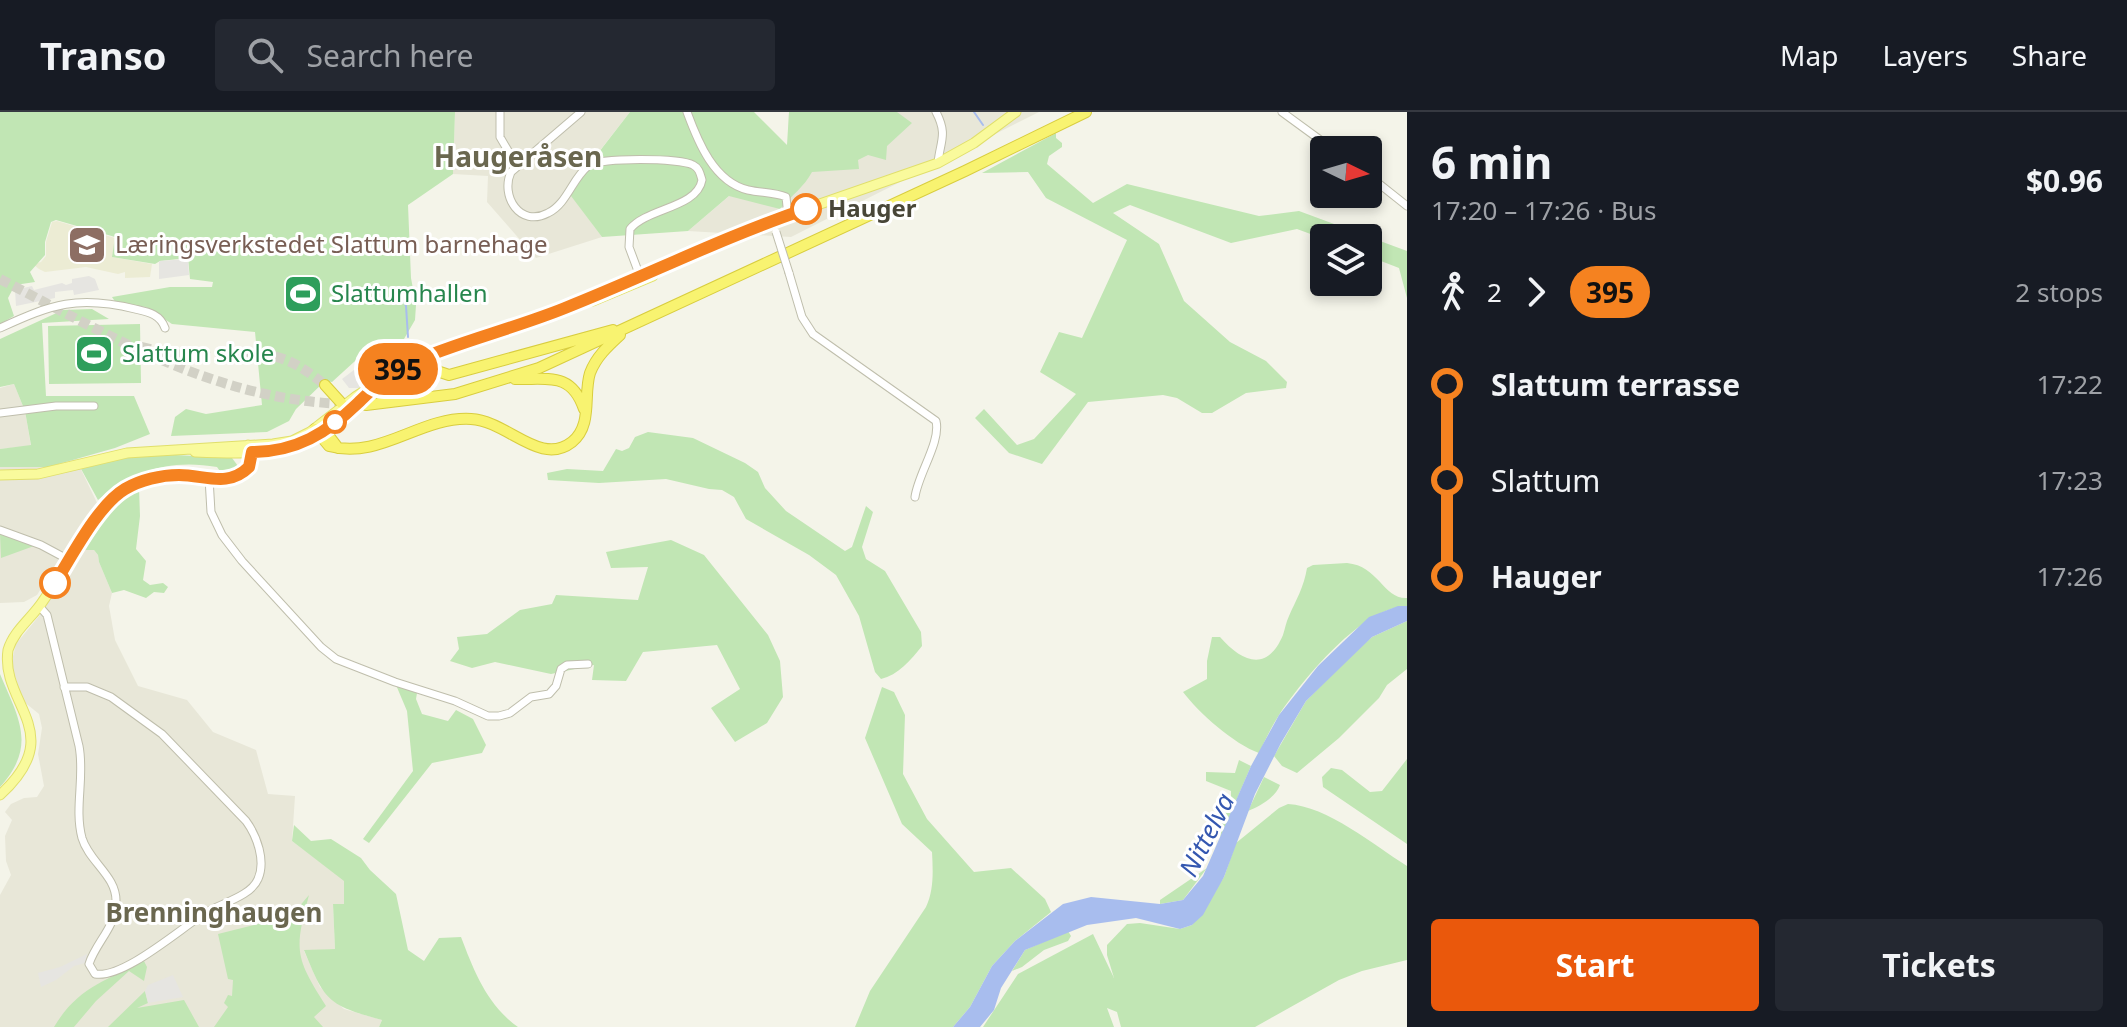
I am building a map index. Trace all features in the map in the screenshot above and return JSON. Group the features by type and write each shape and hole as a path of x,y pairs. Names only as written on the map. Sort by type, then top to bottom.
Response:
{"highway":[{"path":"794,249 816,235 1075,112"},
{"path":"366,405 436,398 509,379 627,328 1086,112"},
{"path":"431,356 437,371 453,374 595,333 627,328"},
{"path":"319,432 338,448 376,447 443,422 470,419 500,426 537,448 558,449 579,435 589,379 595,364 627,328"},
{"path":"509,379 545,378 563,382 579,396 585,415"},
{"path":"325,385 344,410"}],"main road":[{"path":"0,475 38,474 122,454 172,450 248,450 319,432 398,369 575,304 736,234 938,163 974,143 1016,112"},
{"path":"0,795 21,772 29,740 26,720 9,680 7,655 15,636 109,503 127,488 170,475 228,480 241,474 248,450"}],"street":[{"path":"500,112 500,137 517,166"},
{"path":"581,112 517,166 507,180 509,200 524,214 544,215 556,208 583,172 594,163 609,160 687,163 695,166 702,180 695,194 640,220 630,229 628,243 642,277"},
{"path":"687,112 699,140 721,175 747,190 786,197 788,216"},
{"path":"936,112 943,127 938,163"},
{"path":"1282,112 1315,136"},
{"path":"1382,186 1407,206"},
{"path":"772,221 802,317 813,334 936,421 936,435 915,497"},
{"path":"0,328 51,307 84,301 154,314 165,328"},
{"path":"0,413 56,406 94,406"},
{"path":"209,478 211,512 227,544 321,647 336,659 433,696 499,716 510,713 531,697 549,694 556,686 561,669 567,665 588,664"},
{"path":"0,530 41,545 69,560"},
{"path":"39,606 47,615 64,687 82,763 79,818 83,841 107,875 116,894 114,917 89,964 95,974 108,974 145,955 209,911 253,887 259,877 261,861 257,842 246,821 162,734 97,689 64,687"}],"shaded area":[{"path":"455,112 630,112 568,191 602,237 536,258 487,202 488,176 453,174"},
{"path":"789,112 1039,112 791,237 688,231 788,146"},
{"path":"52,222 115,238 112,257 152,264 150,277 125,278 125,272 118,274 86,267 45,272 39,269 33,264 41,262 46,256 46,242"},
{"path":"188,259 189,275 159,279 159,261"},
{"path":"89,276 95,279 99,290 74,295 73,290 55,292 55,298 16,306 15,290 66,285 72,283 72,279"},
{"path":"389,347 398,358 359,388 349,388 342,379 383,348"},
{"path":"14,384 25,411 31,446 0,449 0,388"},
{"path":"76,459 99,507 74,544 64,552 37,595 24,602 0,603 0,467 48,467"},
{"path":"80,548 94,550 98,555 112,593 109,606 115,640 138,686 187,700 213,732 256,750 268,794 295,796 292,841 344,880 344,905 333,905 335,949 304,951 320,987 344,1009 382,1020 379,1027 0,1027 0,895 11,875 6,861 5,836 12,820 5,812 11,804 24,798 37,797 44,786 38,754 42,728 39,714 23,701 13,670 13,656 16,644 39,616"},
{"path":"87,954 85,963 74,966 41,987 38,973"},
{"path":"173,975 183,997 148,1003 145,991 148,985"}],"green space":[{"path":"0,112 455,112 453,174 408,205 415,320 404,339 377,341 332,382 325,381 296,409 289,421 267,432 171,436 175,417 186,409 206,414 262,405 255,332 172,324 146,307 116,303 112,297 170,287 212,287 213,282 190,279 188,258 155,264 112,257 115,237 56,220 51,222 45,255 30,272 35,282 15,285 8,298 14,316 0,324"},
{"path":"630,112 754,112 787,145 789,112 897,112 912,123 887,146 886,160 868,155 858,160 859,169 812,172 780,209 729,196 688,231 602,237 568,192"},
{"path":"1056,133 1062,147 1049,156 1047,164 1093,203 1127,184 1259,216 1299,211 1334,224 1310,224 1310,234 1297,229 1231,243 1130,205 1113,213 1159,244 1184,301 1230,342 1266,361 1287,382 1286,388 1246,393 1212,413 1202,413 1177,398 1163,395 1088,402 1042,464 1009,453 975,418 984,409 1017,445 1034,439 1076,394 1040,372 1059,332 1082,338 1127,240 1046,198 1028,172 982,173"},
{"path":"1382,242 1407,251 1407,298 1399,268 1382,261"},
{"path":"92,309 109,319 42,323 46,396 134,396 150,434 115,448 48,467 0,467 0,449 31,445 25,411 14,384 0,387 0,339 63,310"},
{"name":"Slattum skole","path":"140,324 141,383 49,384 48,326"},
{"path":"648,432 693,438 745,463 758,472 765,488 786,511 845,551 852,547 866,506 873,512 862,547 866,559 885,571 921,632 922,646 909,662 881,679 875,672 859,616 836,575 809,555 746,519 734,497 722,490 666,479 599,483 548,480 547,473 567,469 603,471 616,449 622,451 629,448 635,437"},
{"path":"135,456 232,458 238,466 234,471 222,474 217,467 200,465 153,469 125,481 98,500 80,467"},
{"path":"139,487 140,516 136,549 146,561 143,580 150,585 163,583 168,587 164,593 154,592 146,598 124,590 112,593 98,555 94,550 84,550 115,505"},
{"path":"0,534 34,546 1,558"},
{"path":"671,540 704,555 768,635 780,661 783,697 767,723 735,742 711,708 740,689 717,645 643,652 626,681 592,680 594,665 551,674 495,662 472,668 450,661 459,649 457,637 487,634 520,610 552,604 556,595 638,600 648,567 611,568 606,552"},
{"path":"1347,563 1358,565 1392,593 1407,598 1407,606 1390,609 1371,618 1335,647 1290,700 1273,724 1259,753 1249,749 1218,727 1183,692 1207,679 1212,637 1220,637 1237,653 1254,660 1270,655 1283,635 1307,568"},
{"path":"1407,621 1407,669 1387,685 1379,698 1339,738 1297,773 1282,766 1274,756 1306,701 1372,637"},
{"path":"0,674 18,719 21,745 11,772 0,787"},
{"path":"396,685 417,693 422,714 448,721 456,710 473,719 486,745 482,753 432,763 369,843 363,839 413,771 407,711"},
{"path":"882,687 894,692 905,715 903,774 927,819 974,872 1011,868 1045,899 1051,912 1015,941 992,966 970,1007 953,1027 855,1027 870,991 926,907 932,880 932,852 902,824 865,738"},
{"path":"1407,759 1407,844 1323,787 1322,777 1331,768 1342,770 1370,792 1382,791"},
{"path":"1239,760 1251,766 1221,836 1215,837 1231,791 1206,781 1206,772 1235,773"},
{"path":"1264,777 1280,785 1271,797 1248,811"},
{"path":"1288,804 1303,806 1334,819 1407,866 1407,960 1339,980 1255,1027 1121,1027 1117,1012 1107,1008 1114,1027 983,1027 1018,974 1093,934 1114,978 1107,945 1127,924 1180,929 1192,925 1224,877 1236,843"},
{"path":"294,825 311,841 331,839 361,858 396,894 408,950 424,961 439,938 461,937 490,998 518,1027 379,1027 382,1020 350,1010 331,999 317,981 304,950 335,949 333,904 344,904 344,881 292,841"},
{"path":"1207,868 1183,900 1160,904 1160,900"},
{"path":"309,895 301,929 300,953 308,976 326,1006 314,1017 323,1027 214,1027 228,1007 224,1003 228,995 232,996 233,980 228,979 218,934 270,921 270,913 286,922"},
{"path":"1068,931 1071,936 1068,941 1044,950 1012,971 1025,950"},
{"path":"144,961 147,967 144,981 129,971 96,1001 74,1027 54,1027 83,994"},
{"path":"145,991 148,1003 137,1008 184,1000 199,1027 108,1027"}],"water":[{"name":"Nittelva","path":"1398,606 1407,606 1407,621 1372,637 1306,701 1255,794 1224,877 1203,915 1192,925 1180,929 1136,918 1087,925 1025,950 1001,988 994,1010 980,1027 953,1027 970,1007 992,966 1015,941 1063,904 1091,897 1160,904 1183,900 1203,876 1251,766 1279,715 1318,666 1369,617"}],"waterway":[{"path":"974,112 983,125"},
{"path":"398,287 406,306 408,337"}],"tunnel":[{"path":"0,279 125,343 210,378 300,400 348,404"},
{"path":"141,347 190,355 276,357 306,371 325,385"}],"bus line":[{"name":"395","path":"55,583 99,516 116,495 127,488 170,475 224,480 237,477 249,467 252,452 287,449 313,439 355,406 375,385 404,366 556,312 748,229 806,209"}],"place":[{"name":"Hauger","path":"806,209"},
{"name":"Læringsverkstedet Slattum barnehage","path":"87,245"},
{"name":"Slattumhallen","path":"303,294"},
{"name":"Slattum skole","path":"94,354"}],"district":[{"name":"Haugeråsen","path":"518,157"},
{"name":"Brenninghaugen","path":"214,913"}]}
